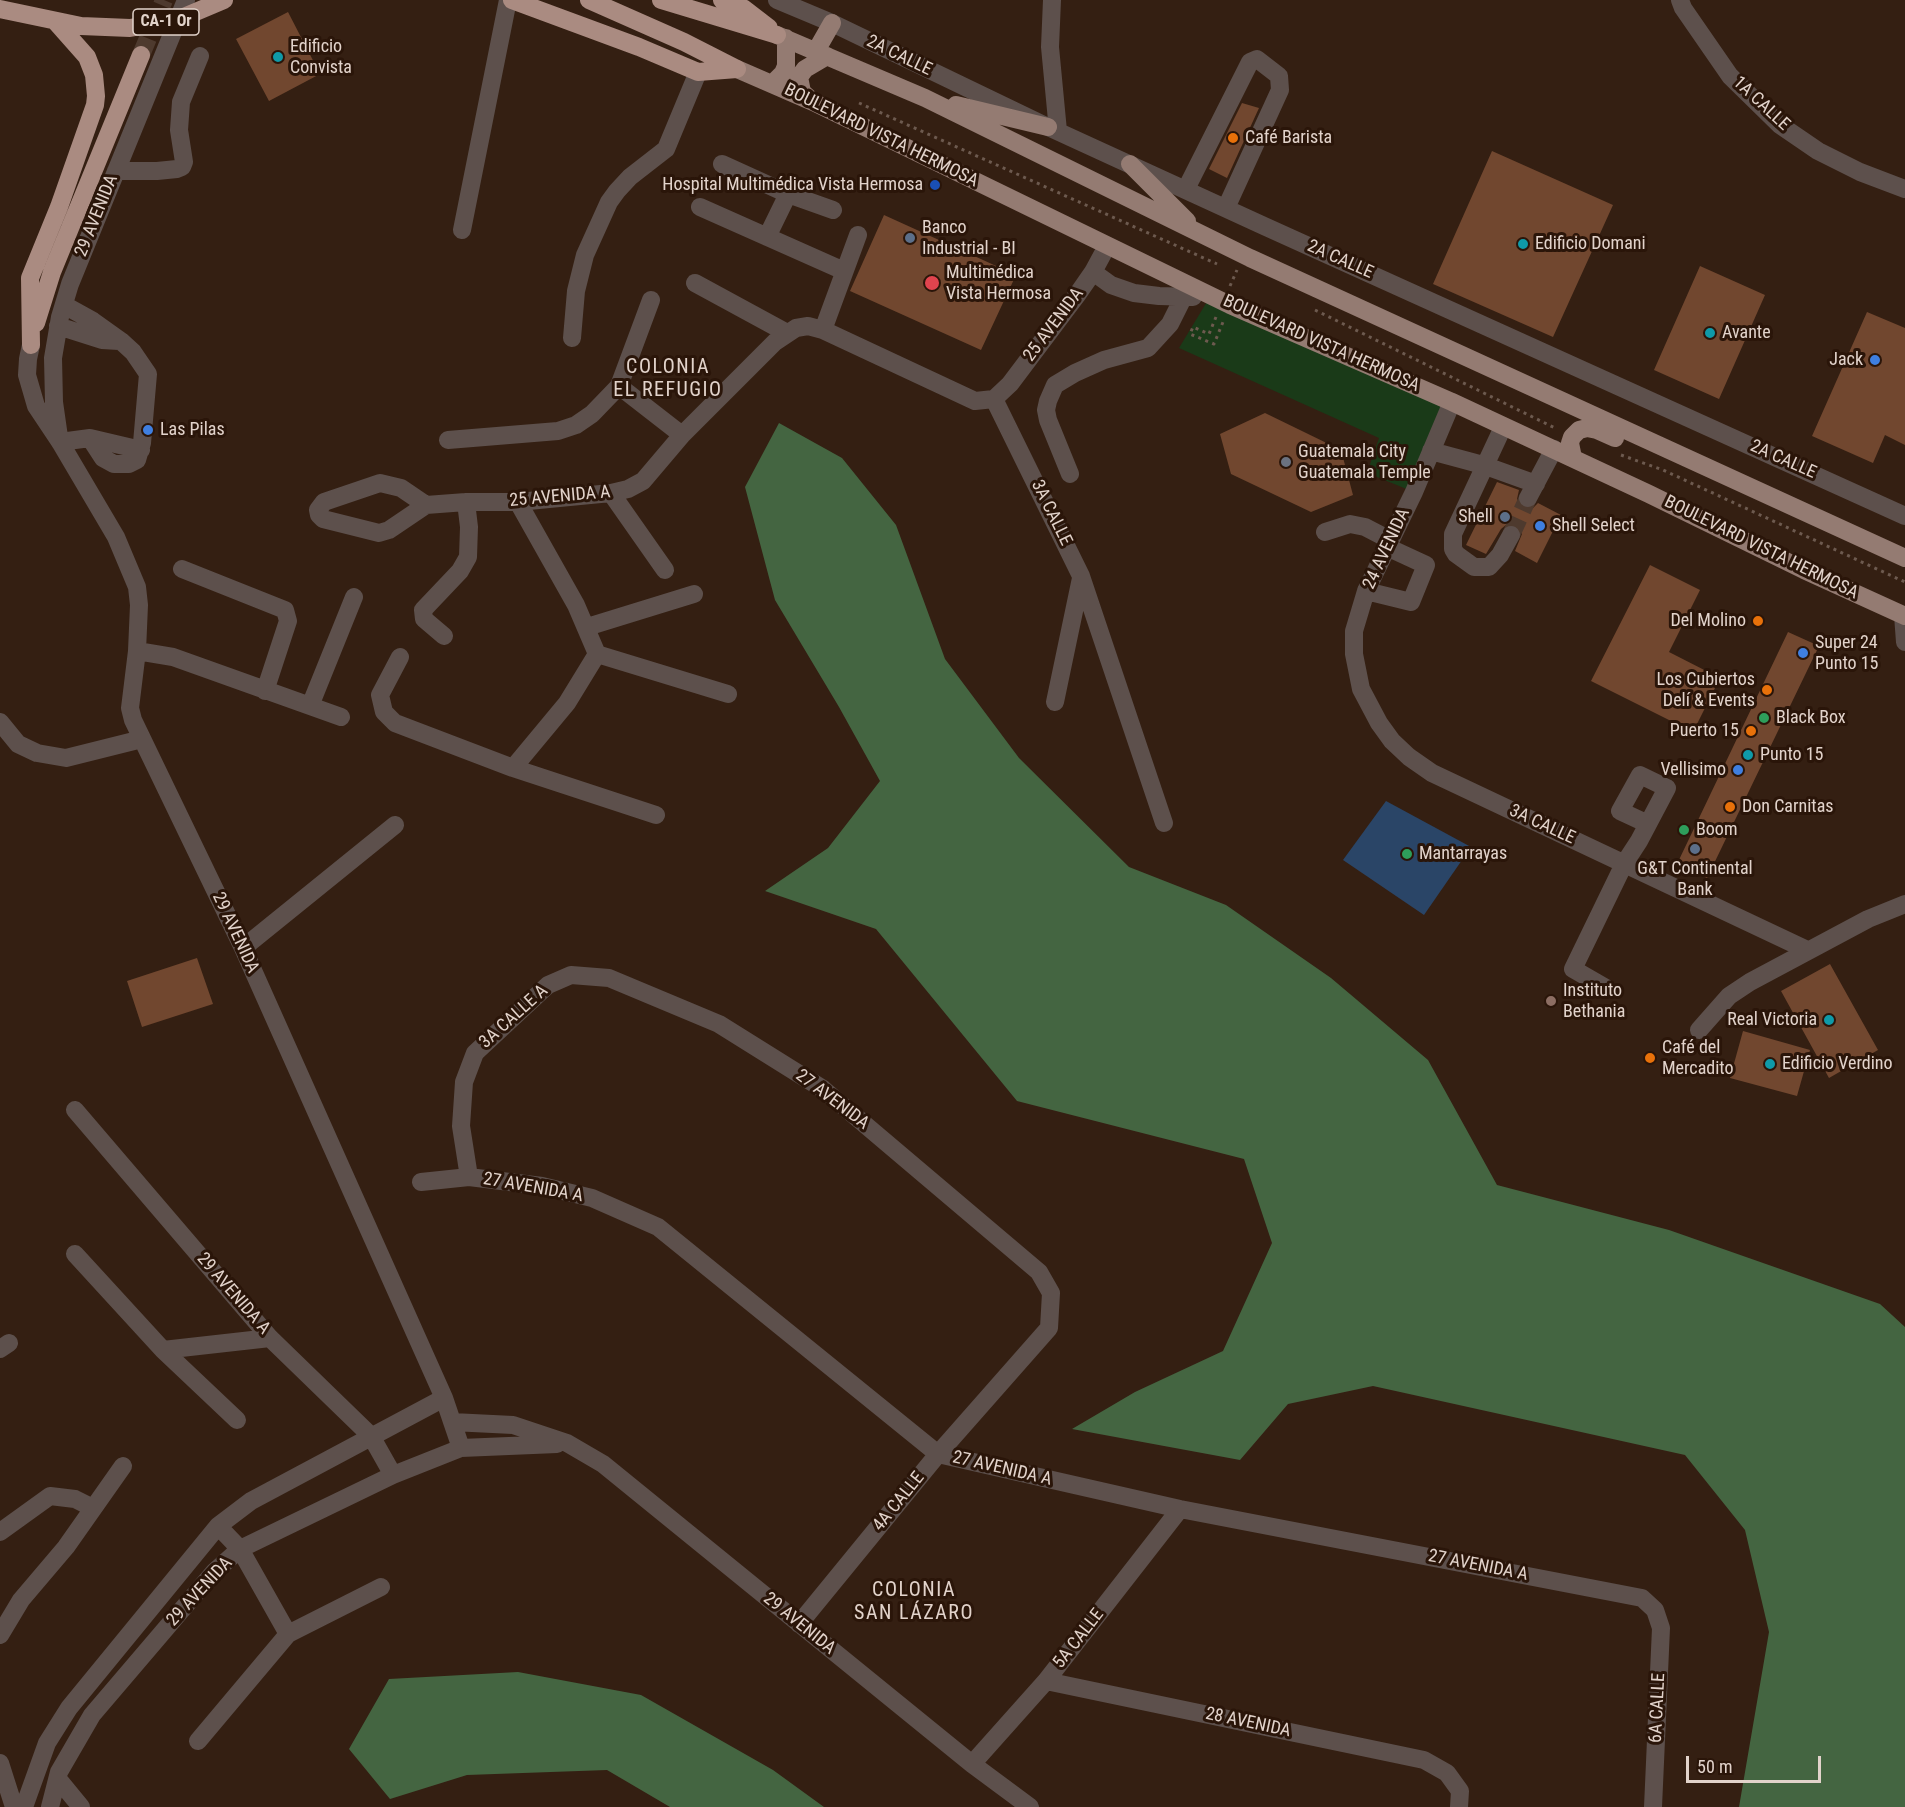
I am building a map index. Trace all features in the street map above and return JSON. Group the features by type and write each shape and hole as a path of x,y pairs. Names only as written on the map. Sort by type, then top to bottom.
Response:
{"highway":[{"name":"CA-1 Or","path":"0,9 56,22 105,28 130,28 163,23 224,0"},
{"path":"510,0 639,46 698,72 737,69"},
{"path":"589,0 684,42 737,69"},
{"path":"661,0 782,37"},
{"path":"722,0 743,8 782,37"},
{"path":"31,345 30,279 59,207 95,105 96,96 94,75 87,57 56,22"},
{"path":"31,345 39,310 52,272 141,55"}],"main road":[{"path":"813,102 802,92 800,77 805,69 822,54 832,23"},
{"path":"782,37 925,98 1199,233 1905,558"},
{"path":"772,84 783,73 786,66 782,37"},
{"name":"BOULEVARD VISTA HERMOSA","path":"737,69 813,102 1230,305 1554,449 1795,566 1904,616"},
{"path":"925,98 1053,129"},
{"path":"1130,164 1199,233"},
{"path":"1573,458 1570,443 1572,436 1579,429 1597,430 1754,500 1786,504"}],"street":[{"name":"29 AVENIDA","path":"60,442 54,402 53,375 58,326 70,284 186,0"},
{"path":"462,230 510,0"},
{"name":"2A CALLE","path":"777,0 832,23 1053,129 1905,516"},
{"path":"1052,0 1050,47 1053,129"},
{"name":"1A CALLE","path":"1680,0 1683,8 1730,76 1780,125 1818,151 1860,172 1905,189"},
{"path":"116,171 167,170 182,166 184,162 179,130 181,102 200,56"},
{"path":"1185,189 1250,63 1257,59 1279,76 1280,90 1226,208"},
{"path":"573,338 576,291 585,255 609,202 630,177 666,149 698,72"},
{"path":"722,164 788,194 834,210"},
{"path":"766,237 788,194"},
{"path":"700,207 844,272"},
{"path":"858,235 844,272 816,328 975,401 994,399"},
{"name":"25 AVENIDA","path":"994,399 1010,384 1093,272 1107,246"},
{"path":"1093,272 1111,285 1134,293 1183,298 1211,295"},
{"path":"695,283 787,333"},
{"path":"1070,474 1046,410 1055,385 1104,360 1148,348 1170,324 1183,298"},
{"path":"448,440 558,431 576,425 592,414 620,386 651,300"},
{"path":"60,442 90,438 103,458 114,464 129,464 137,460 141,450 148,374 133,352 121,341 93,321 64,305"},
{"path":"58,326 102,340 121,341"},
{"name":"25 AVENIDA A","path":"426,505 518,502 611,493 628,489 643,481 682,435 775,342 796,328 816,328"},
{"name":"29 AVENIDA","path":"31,345 27,375 31,391 42,416 116,537 137,587 139,606 137,651 130,708 133,720 243,948 444,1398 461,1448"},
{"path":"620,386 682,435"},
{"name":"3A CALLE","path":"994,399 1081,576 1164,823"},
{"name":"24 AVENIDA","path":"1354,631 1366,591 1452,402"},
{"path":"1503,427 1453,534 1453,549 1456,554 1474,567 1489,567 1500,555 1511,535"},
{"path":"1431,451 1484,465 1532,491 1554,449"},
{"path":"380,483 400,488 426,505 389,530 379,533 323,519 318,510 324,502 380,483"},
{"path":"611,493 665,570"},
{"path":"444,636 424,619 423,610 460,571 468,557 470,526 466,502"},
{"path":"518,502 587,627 597,654"},
{"path":"1325,532 1350,524 1365,527 1426,566 1411,602 1366,591"},
{"path":"182,569 285,610 288,621 265,691"},
{"path":"1055,702 1081,576"},
{"path":"587,627 694,594"},
{"path":"310,706 354,597"},
{"path":"1904,616 1905,642"},
{"name":"3A CALLE","path":"1354,631 1354,654 1361,689 1392,741 1408,757 1432,773 1807,950"},
{"path":"137,651 173,657 341,717"},
{"path":"597,654 728,694"},
{"path":"513,768 567,703 597,654"},
{"path":"399,657 380,695 384,712 395,723 513,768 656,816"},
{"path":"0,722 18,744 38,753 66,758 141,739"},
{"path":"1606,988 1573,969 1624,864 1648,824"},
{"path":"243,948 395,825"},
{"path":"1699,1030 1729,996 1750,981 1876,915 1905,904"},
{"name":"3A CALLE A","path":"469,1177 461,1126 464,1082 475,1053 548,985 571,975"},
{"name":"27 AVENIDA","path":"571,975 609,978 719,1024 822,1089 1040,1272 1051,1293"},
{"name":"29 AVENIDA A","path":"75,1110 270,1338 371,1436 393,1475"},
{"name":"27 AVENIDA A","path":"421,1182 469,1177 542,1186 592,1198 658,1227 938,1454 1180,1509 1642,1598 1655,1610"},
{"path":"75,1254 163,1350 237,1420"},
{"name":"4A CALLE","path":"799,1624 938,1454 1049,1328 1051,1293"},
{"path":"163,1350 270,1338"},
{"path":"24,1807 47,1743 69,1708 218,1526 251,1501 444,1398"},
{"name":"29 AVENIDA","path":"452,1422 513,1425 567,1443 603,1464 972,1764 1030,1807"},
{"name":"29 AVENIDA","path":"51,1807 59,1772 92,1715 214,1572 240,1549 393,1475 461,1448 567,1443"},
{"path":"0,1635 21,1600 66,1547 123,1466"},
{"path":"0,1532 50,1496 75,1499 93,1508"},
{"name":"5A CALLE","path":"972,1764 1046,1681 1180,1509"},
{"path":"218,1526 240,1549 288,1634"},
{"path":"198,1741 288,1634 381,1587"},
{"name":"6A CALLE","path":"1653,1807 1661,1628 1655,1610"},
{"name":"28 AVENIDA","path":"1046,1681 1424,1760 1448,1773 1460,1791 1459,1807"},
{"path":"0,1763 14,1807"},
{"path":"58,1779 81,1807"}],"path":[{"path":"859,102 1221,266"},
{"path":"1232,271 1243,276"},
{"path":"1209,334 1194,327 1190,334 1214,344 1230,305"},
{"path":"1307,306 1572,436"},
{"path":"1620,454 1663,470 1905,582"}],"green space":[{"path":"1211,295 1452,402 1414,492 1367,473 1379,438 1179,348"},
{"path":"779,423 842,458 896,525 945,659 1019,758 1129,867 1226,905 1331,978 1428,1060 1497,1185 1669,1230 1880,1304 1905,1327 1905,1807 1739,1807 1769,1632 1745,1530 1685,1455 1373,1386 1288,1404 1240,1460 1072,1429 1135,1392 1223,1351 1272,1243 1244,1159 1017,1101 876,929 765,891 828,848 880,781 775,600 745,487"},
{"path":"518,1672 641,1695 773,1770 824,1807 670,1807 607,1770 467,1775 390,1799 349,1749 389,1679"}],"water":[{"name":"Mantarrayas","path":"1386,801 1471,847 1424,915 1343,860"}],"building":[{"name":"Edificio Convista","path":"288,12 320,74 269,101 236,39"},
{"name":"Café Barista","path":"1242,103 1259,108 1227,178 1209,169"},
{"name":"Edificio Domani","path":"1492,151 1613,205 1553,337 1433,284"},
{"name":"Multimédica Vista Hermosa","path":"884,215 1016,275 981,350 850,291"},
{"name":"Avante","path":"1700,266 1765,295 1719,399 1654,370"},
{"name":"Jack","path":"1867,312 1905,328 1905,445 1885,435 1873,463 1812,436"},
{"name":"Guatemala City Guatemala Temple","path":"1265,413 1341,450 1353,495 1311,512 1231,474 1220,434"},
{"path":"1497,482 1519,490 1517,499 1523,508 1533,508 1538,503 1561,515 1537,563 1515,551 1522,534 1517,525 1506,525 1501,529 1486,554 1466,545"},
{"path":"1650,565 1700,590 1669,652 1720,678 1693,732 1591,681"},
{"name":"Punto 15","path":"1788,632 1819,646 1707,878 1677,864"},
{"path":"197,958 213,1004 142,1027 127,981"},
{"name":"Real Victoria","path":"1830,964 1878,1050 1829,1078 1781,991"},
{"name":"Edificio Verdino","path":"1743,1031 1810,1050 1797,1096 1730,1078"}],"tunnel":[{"path":"141,55 164,0"},
{"path":"1511,535 1528,498"}],"place":[{"name":"Edificio Convista","path":"278,57"},
{"name":"Café Barista","path":"1233,138"},
{"name":"Hospital Multimédica Vista Hermosa","path":"935,185"},
{"name":"Banco Industrial - BI","path":"910,238"},
{"name":"Edificio Domani","path":"1523,244"},
{"name":"Multimédica Vista Hermosa","path":"932,283"},
{"name":"Avante","path":"1710,333"},
{"name":"Jack","path":"1875,360"},
{"name":"Las Pilas","path":"148,430"},
{"name":"Guatemala City Guatemala Temple","path":"1286,462"},
{"name":"Shell","path":"1505,517"},
{"name":"Shell Select","path":"1540,526"},
{"name":"Del Molino","path":"1758,621"},
{"name":"Super 24 Punto 15","path":"1803,653"},
{"name":"Los Cubiertos Delí & Events","path":"1767,690"},
{"name":"Black Box","path":"1764,718"},
{"name":"Puerto 15","path":"1751,731"},
{"name":"Punto 15","path":"1748,755"},
{"name":"Vellisimo","path":"1738,770"},
{"name":"Don Carnitas","path":"1730,807"},
{"name":"Boom","path":"1684,830"},
{"name":"G&T Continental Bank","path":"1695,849"},
{"name":"Mantarrayas","path":"1407,854"},
{"name":"Instituto Bethania","path":"1551,1001"},
{"name":"Real Victoria","path":"1829,1020"},
{"name":"Café del Mercadito","path":"1650,1058"},
{"name":"Edificio Verdino","path":"1770,1064"}],"district":[{"name":"COLONIA EL REFUGIO","path":"668,380"},
{"name":"COLONIA SAN LÁZARO","path":"914,1602"}]}
